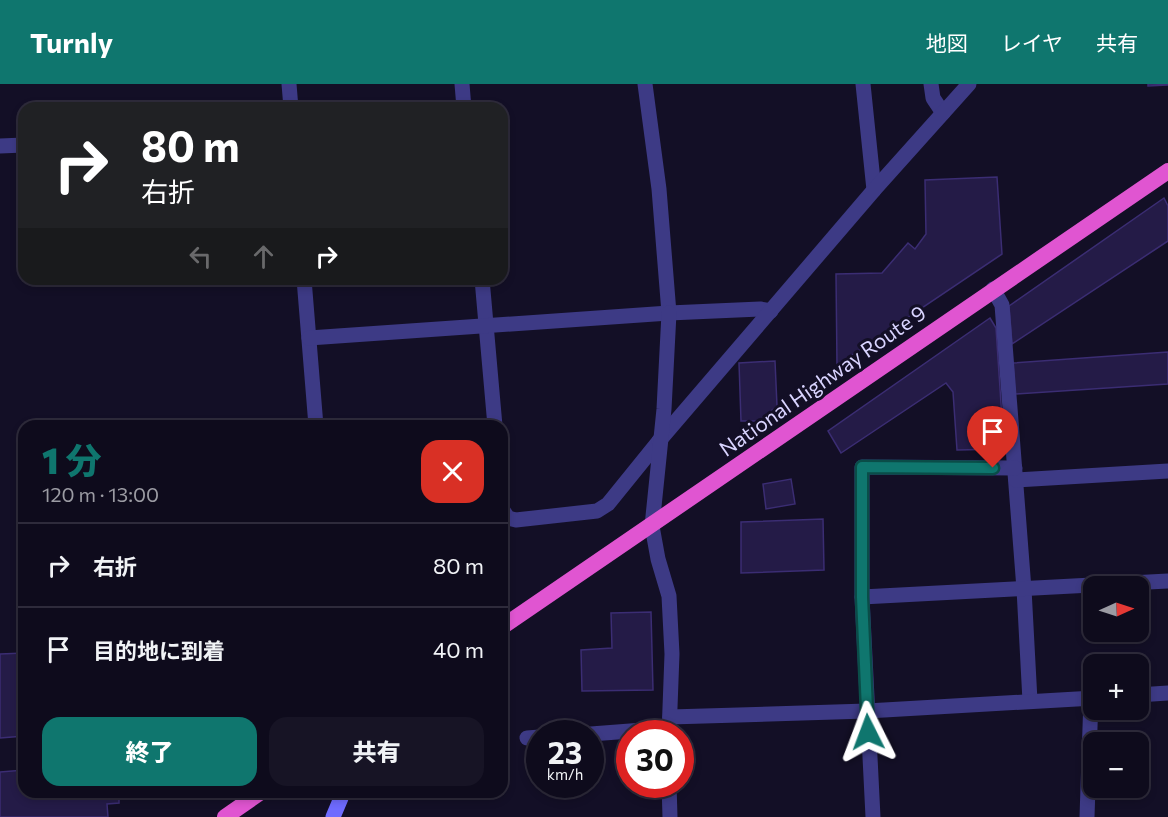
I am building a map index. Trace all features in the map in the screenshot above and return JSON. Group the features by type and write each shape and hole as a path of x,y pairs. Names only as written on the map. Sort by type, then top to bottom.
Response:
{"highway":[{"name":"National Highway Route 9","path":"508,623 1168,171"},
{"path":"225,817 252,798"}],"main road":[{"path":"333,817 341,798"}],"street":[{"path":"290,84 291,102"},
{"path":"462,84 464,102"},
{"path":"645,84 662,219 669,314 664,409 652,526 658,559 669,596 672,654 669,720"},
{"path":"863,84 874,190"},
{"path":"931,84 933,98 943,113"},
{"path":"508,518 516,520 597,511 608,504 659,441 874,190 969,84"},
{"path":"0,146 18,145"},
{"path":"305,285 316,420"},
{"path":"483,285 495,420"},
{"path":"993,290 1002,305 1024,589 1030,701"},
{"path":"309,338 669,314 760,309 771,311"},
{"path":"873,817 862,597 862,467 1015,474 1168,471"},
{"path":"862,597 1168,580"},
{"path":"1149,694 1168,693"},
{"path":"694,724 1083,698"},
{"path":"1087,817 1091,720"},
{"path":"669,798 670,817"}],"building":[{"path":"1148,84 1168,84 1168,85 1148,86"},
{"path":"997,177 1002,254 837,365 836,274 882,273 908,243 915,249 926,234 925,180"},
{"path":"1164,198 1168,206 1168,241 1012,344 1009,306"},
{"path":"990,318 996,328 1004,449 957,450 953,392 946,383 841,453 828,431"},
{"path":"1168,352 1168,384 1015,394 1013,363"},
{"path":"775,361 777,406 759,421 741,421 739,363"},
{"path":"791,479 795,504 766,509 763,484"},
{"path":"823,519 824,570 741,573 741,522"},
{"path":"651,612 653,690 582,691 581,650 612,648 611,613"},
{"path":"18,653 18,736 0,738 0,654"},
{"path":"18,770 18,798 119,798 119,803 107,804 108,817 0,817 0,772"}],"route":[{"path":"868,732 862,597 862,467 993,468"}]}
